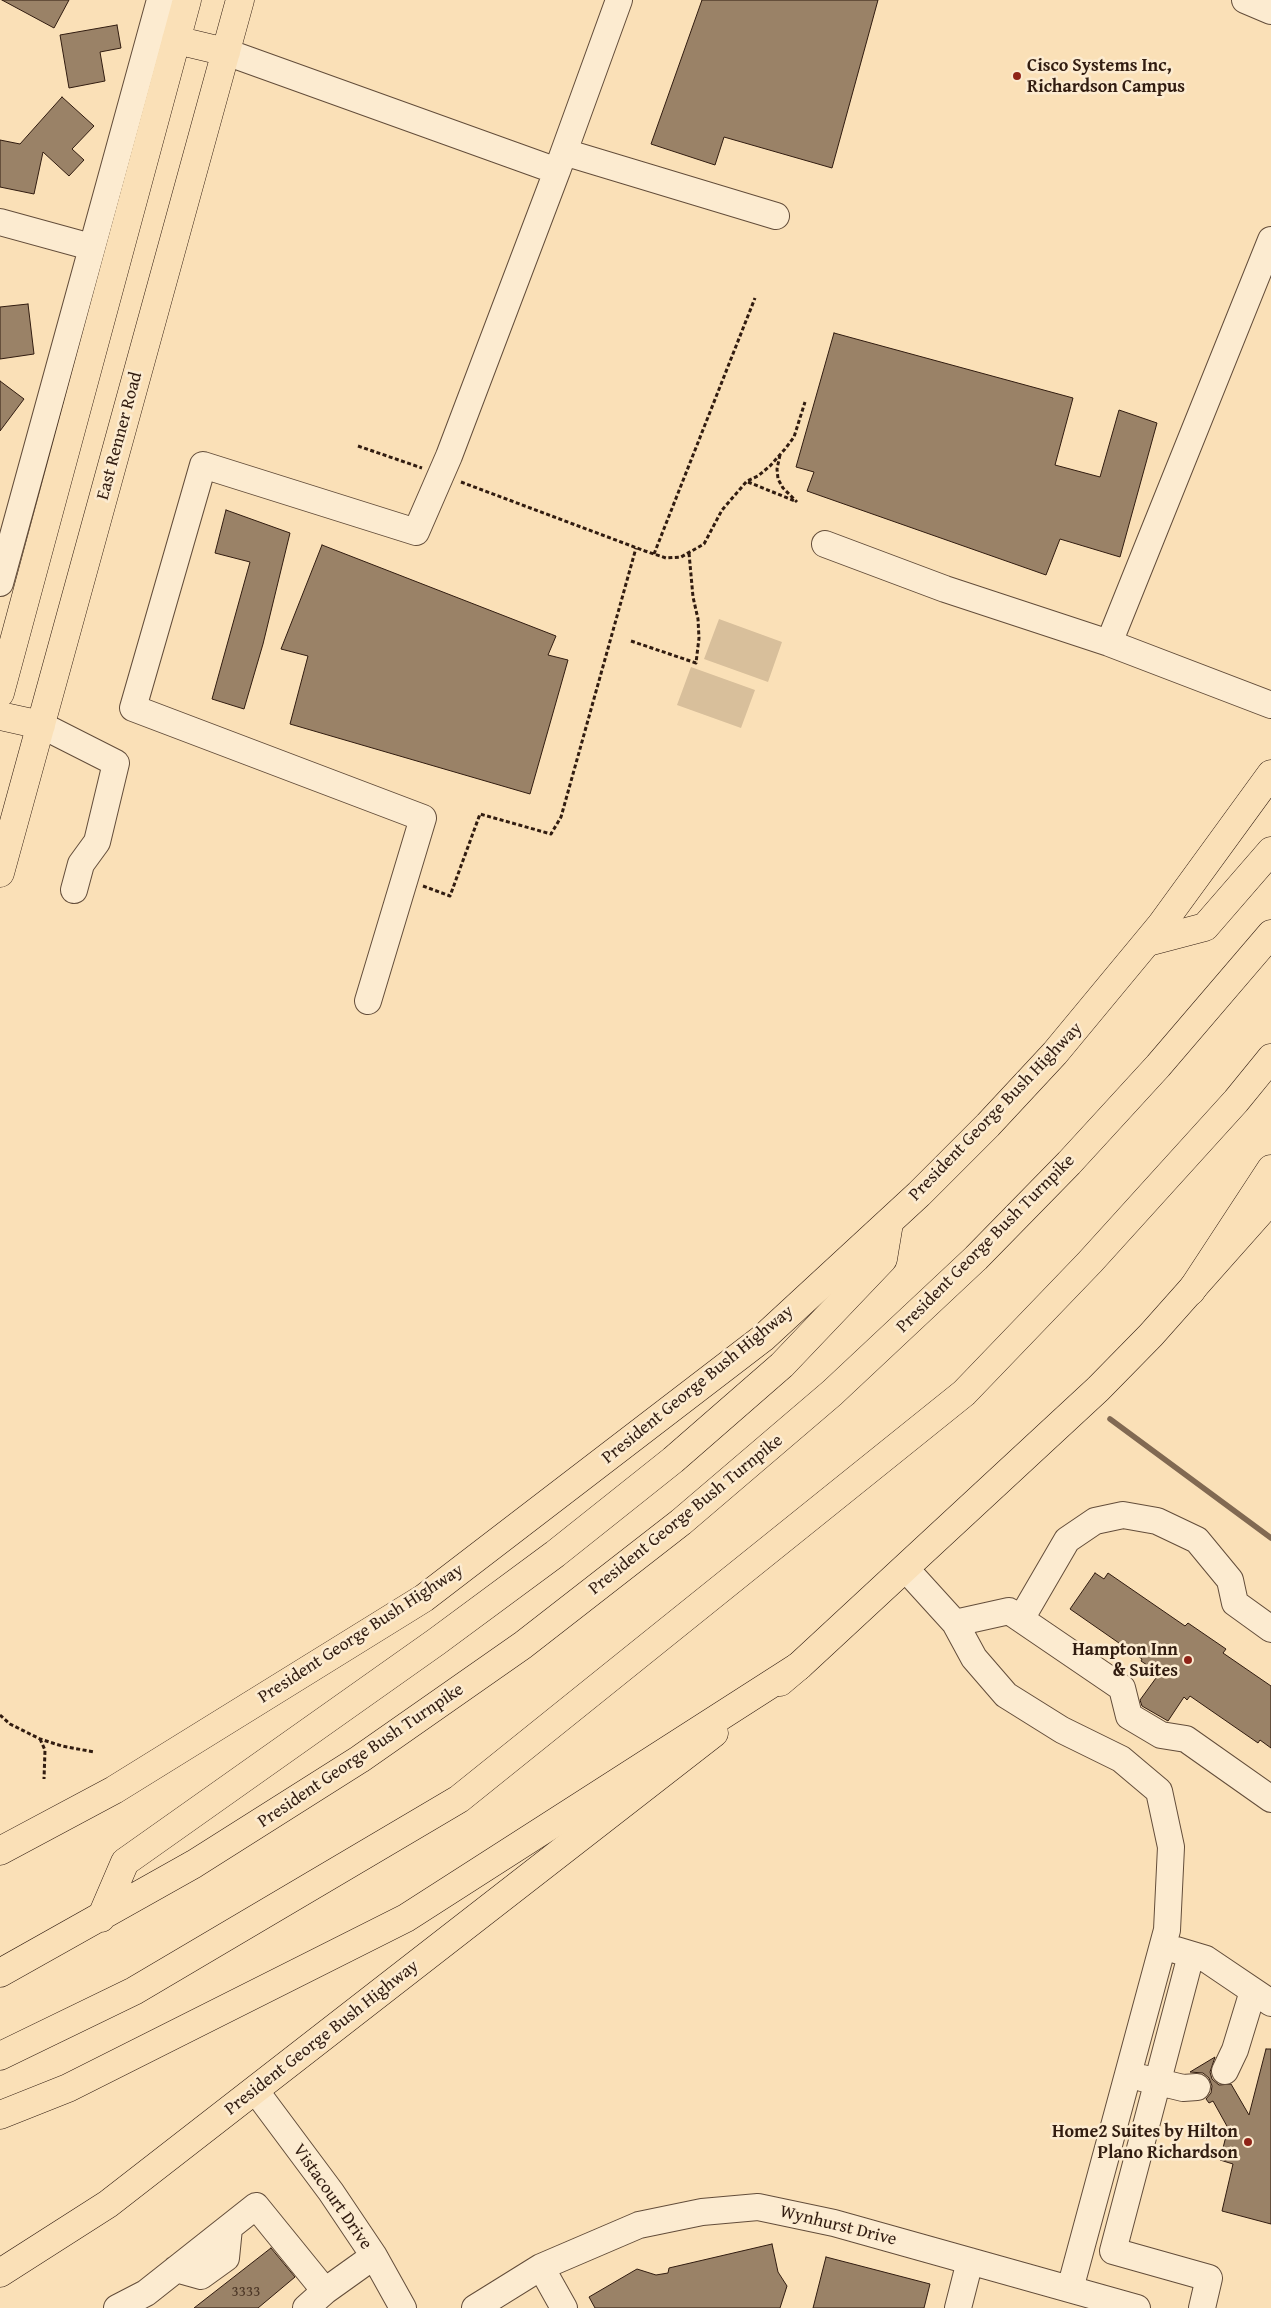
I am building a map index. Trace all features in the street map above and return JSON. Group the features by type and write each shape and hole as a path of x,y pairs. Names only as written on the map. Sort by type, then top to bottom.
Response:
{"main road":[{"path":"0,693 187,0"},
{"name":"East Renner Road","path":"0,873 240,0"},
{"path":"176,40 226,52"},
{"path":"0,716 40,726"},
{"name":"President George Bush Highway","path":"0,1851 114,1790 424,1598 763,1338 889,1223 1011,1101 1076,1028 1148,942 1271,774"},
{"path":"1148,942 1205,927 1271,851"},
{"name":"President George Bush Turnpike","path":"0,1973 101,1918 249,1830 416,1721 578,1604 732,1480 881,1348 1016,1217 1158,1066 1271,934"},
{"path":"0,2056 134,1991 303,1889 459,1799 964,1393 1090,1262 1236,1100 1271,1058"},
{"path":"1191,1291 1271,1169"},
{"name":"President George Bush Highway","path":"0,2273 108,2204 799,1666 1098,1389 1191,1291 1271,1200"},
{"path":"101,1918 124,1862 428,1648 555,1554 673,1460 782,1365 883,1259 889,1223"},
{"path":"0,2115 68,2088 406,1918 799,1666"}],"street":[{"path":"0,583 9,515 91,247 160,0"},
{"path":"368,1001 423,818 133,708 203,465 416,532 441,475 620,0"},
{"path":"1244,0 1271,11"},
{"path":"226,52 560,161 776,216"},
{"path":"0,222 91,247"},
{"path":"1109,643 1271,240"},
{"path":"826,544 945,589 1109,643 1271,704"},
{"path":"40,726 116,762 97,842 81,864 74,890"},
{"path":"1020,1619 1067,1540 1095,1521 1123,1516 1157,1521 1196,1540 1230,1580 1235,1603 1271,1629"},
{"path":"905,1568 955,1623 974,1658 1006,1695 1062,1730 1121,1759 1159,1791 1171,1847 1167,1930 1130,2075 1070,2289"},
{"path":"955,1623 1009,1611 1122,1688 1129,1716 1161,1735 1186,1739 1271,1799"},
{"path":"1163,1947 1206,1959 1262,1997 1226,2071"},
{"path":"1191,1955 1113,2251 1209,2278 1202,2308"},
{"path":"1130,2075 1183,2088 1197,2087"},
{"name":"Vistacourt Drive","path":"255,2090 330,2192 374,2256 404,2308"},
{"path":"117,2308 146,2293 256,2206 315,2300 374,2256"},
{"name":"Wynhurst Drive","path":"475,2308 541,2267 639,2225 702,2212 758,2207 834,2223 1137,2308"},
{"path":"958,2308 970,2262"},
{"path":"541,2267 564,2308"}],"path":[{"path":"654,554 754,298"},
{"path":"358,446 377,451 636,548 666,558 680,557 704,544 722,510 747,481 758,476 782,453 794,437 805,402"},
{"path":"747,481 797,502 783,488 778,479 777,469 782,453"},
{"path":"405,880 450,896 480,814 551,834 561,817 636,548"},
{"path":"631,641 696,664 699,638 698,620 693,598 689,553"},
{"path":"0,1715 10,1724 40,1738 62,1746 94,1752"},
{"path":"40,1738 45,1750 44,1779"}],"shaded area":[{"path":"719,619 782,642 768,682 704,659"},
{"path":"691,667 755,690 741,728 677,705"}],"building":[{"path":"2,0 69,0 54,28"},
{"path":"702,0 878,0 832,168 724,137 715,165 651,144"},
{"path":"117,25 121,48 100,52 105,81 69,88 60,35"},
{"path":"62,97 94,126 72,149 84,160 69,176 43,152 34,194 0,187 0,140 20,144"},
{"path":"28,304 34,354 0,359 0,307"},
{"path":"834,333 1073,398 1055,465 1100,477 1119,410 1157,423 1120,557 1060,539 1046,575 807,491 814,472 796,467"},
{"path":"0,381 24,399 0,431"},
{"path":"226,510 290,533 263,644 244,709 212,699 250,562 215,553"},
{"path":"322,545 556,636 548,655 568,660 530,794 290,724 308,656 281,649"},
{"name":"Hampton Inn & Suites","path":"1095,1573 1104,1579 1108,1573 1185,1626 1188,1623 1226,1649 1223,1653 1271,1686 1271,1748 1260,1740 1258,1743 1190,1696 1187,1700 1184,1697 1168,1721 1142,1706 1140,1700 1156,1678 1150,1674 1153,1669 1141,1661 1142,1659 1070,1609"},
{"name":"Home2 Suites by Hilton Plano Richardson","path":"1266,2049 1271,2049 1271,2224 1222,2211 1233,2164 1220,2160 1228,2128 1213,2101 1209,2103 1206,2099 1211,2093 1212,2086 1209,2078 1203,2073 1190,2072 1215,2057 1210,2072 1212,2079 1219,2085 1231,2084 1249,2115"},
{"path":"772,2244 778,2272 787,2286 780,2308 595,2308 589,2297 637,2269 656,2275 668,2273 669,2268"},
{"path":"271,2248 295,2277 258,2308 194,2308"},
{"path":"826,2257 930,2284 924,2308 813,2308"}],"waterway":[{"path":"1110,1419 1271,1538"}],"place":[{"name":"Cisco Systems Inc, Richardson Campus","path":"1017,76"},
{"name":"Hampton Inn & Suites","path":"1188,1660"},
{"name":"Home2 Suites by Hilton Plano Richardson","path":"1248,2142"}]}
